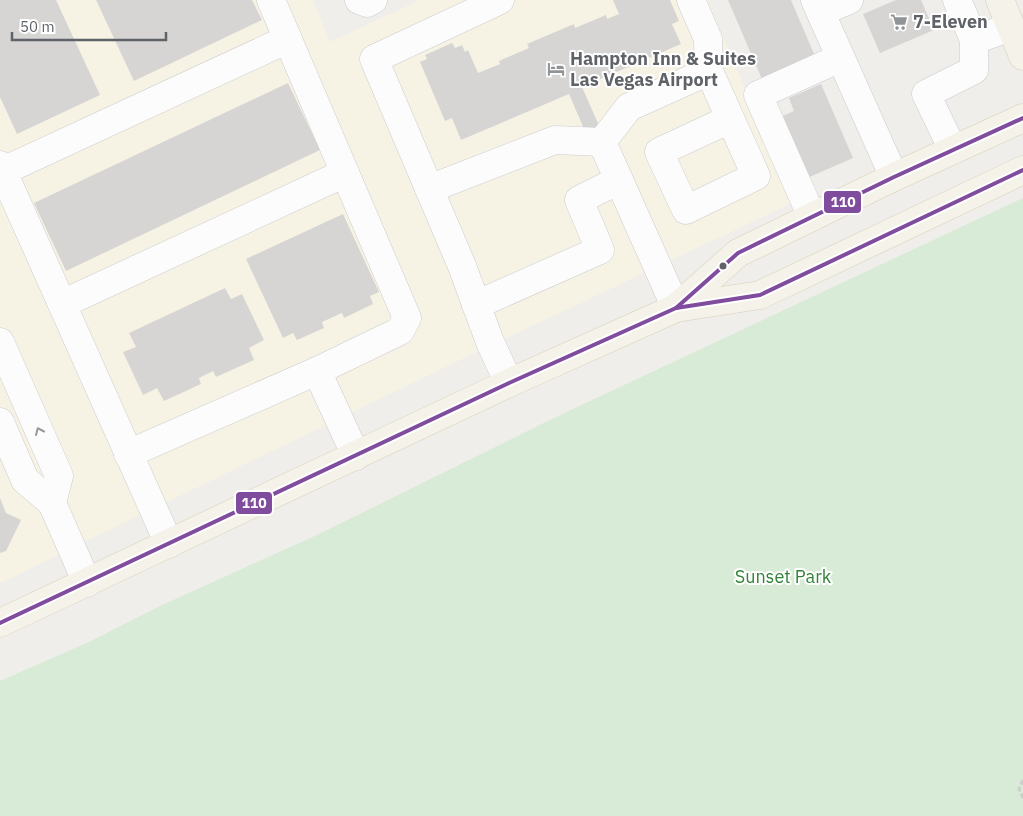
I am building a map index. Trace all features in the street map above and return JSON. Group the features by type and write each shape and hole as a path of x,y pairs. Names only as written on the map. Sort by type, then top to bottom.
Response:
{"main road":[{"path":"1000,0 1023,56"},
{"path":"676,308 738,253 894,177 1023,118"},
{"path":"0,623 509,383 676,308 760,295 1023,170"}],"lane":[{"path":"128,454 317,371 400,331 407,318 271,0"},
{"path":"359,0 367,3 373,0"},
{"path":"500,0 374,58 462,266 490,342 509,383"},
{"path":"691,0 708,39 709,71 730,119"},
{"path":"849,0 818,6 894,177"},
{"path":"953,150 926,94 974,70 974,40 957,0"},
{"path":"974,40 1011,27"},
{"path":"169,544 1,168 288,40"},
{"path":"812,217 758,95 840,58"},
{"path":"602,142 629,107 709,71"},
{"path":"430,189 554,140 602,142"},
{"path":"602,142 676,308"},
{"path":"62,304 345,173"},
{"path":"476,305 600,250 579,200 619,180"},
{"path":"0,342 59,476 52,503"},
{"path":"317,371 356,456"},
{"path":"0,422 25,480 52,503 87,583"}],"path":[{"path":"1023,780 1019,789 1023,798"}],"shaded area":[{"path":"0,0 313,0 330,42 420,0 708,0 792,203 464,358 0,583"}],"green space":[{"name":"Sunset Park","path":"1023,198 1023,816 0,816 0,681 89,642 158,607 319,534 558,416"}],"building":[{"path":"0,0 56,0 100,95 17,134 0,97"},
{"path":"96,0 252,0 262,20 134,81"},
{"name":"Hampton Inn & Suites Las Vegas Airport","path":"613,0 670,0 679,21 672,24 681,44 582,87 601,130 587,136 569,94 461,140 452,118 445,121 420,62 427,59 425,55 452,43 455,48 462,45 465,52 468,50 478,73 500,64 499,61 529,48 527,44 574,24 575,28 606,15 607,19 619,14"},
{"path":"728,0 791,0 817,61 764,84"},
{"name":"7-Eleven","path":"896,0 921,0 934,30 880,53 863,14"},
{"path":"288,83 320,150 66,271 34,203"},
{"path":"821,84 853,158 805,179 778,118 794,111 789,98"},
{"path":"343,214 379,292 370,296 373,304 344,318 342,313 322,322 324,328 297,340 293,333 283,338 246,259"},
{"path":"225,288 231,299 242,294 264,340 249,348 254,360 216,377 213,371 199,378 201,384 164,401 157,388 143,395 123,352 136,347 129,333"},
{"path":"0,498 6,513 21,520 6,551 0,553"}],"transit line":[{"name":"110","path":"676,308 738,253 894,177 1023,118"},
{"name":"110","path":"0,623 509,383 676,308 760,295 1023,170"}],"place":[{"name":"7-Eleven","path":"899,22"},
{"name":"Hampton Inn & Suites Las Vegas Airport","path":"556,69"}]}
